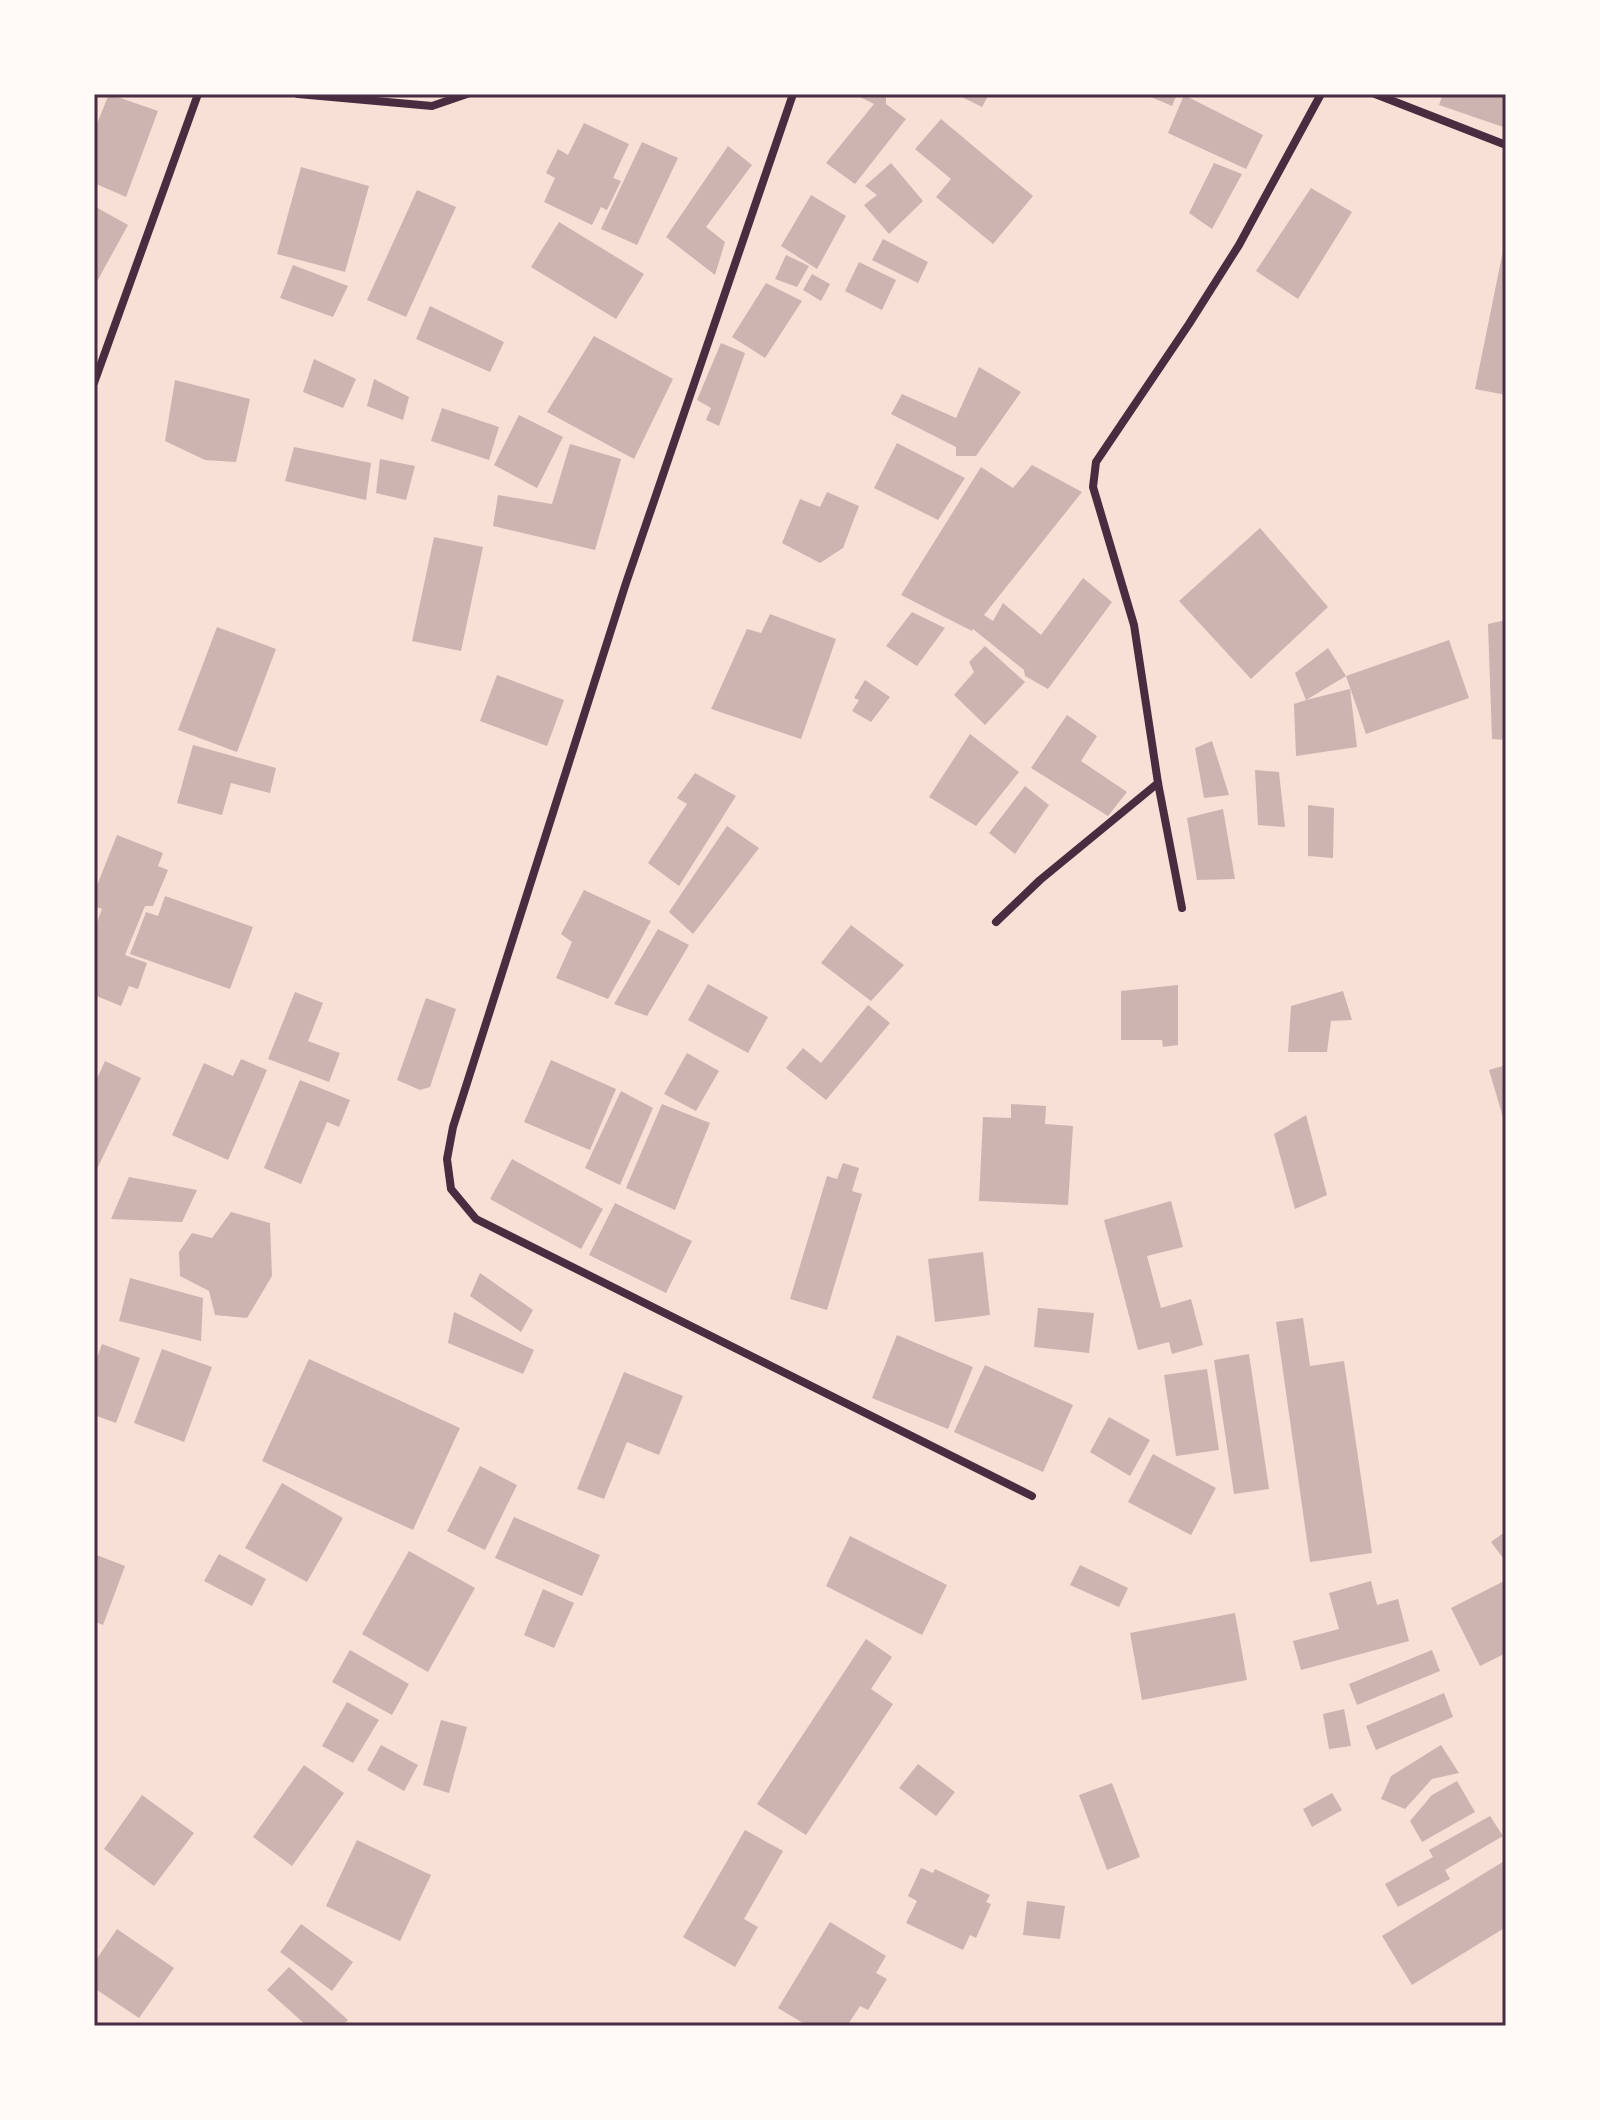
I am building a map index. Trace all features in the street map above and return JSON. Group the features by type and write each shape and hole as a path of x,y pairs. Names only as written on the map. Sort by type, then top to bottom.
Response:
{"street":[{"path":"94,383 198,94"},
{"path":"298,94 432,106 467,94"},
{"path":"793,94 626,583 453,1127 447,1159 451,1189 476,1219 1032,1496"},
{"path":"1182,908 1158,783 1134,625 1093,487 1096,462 1239,245 1321,94"},
{"path":"1375,94 1506,145"},
{"path":"996,922 1040,880 1158,783"}],"building":[{"path":"109,94 158,111 126,197 94,183 94,131"},
{"path":"862,94 886,94 886,104 906,119 855,184 826,163 874,104 860,97"},
{"path":"956,94 989,94 982,107"},
{"path":"1144,94 1177,94 1172,106"},
{"path":"1443,94 1506,95 1506,128 1439,105"},
{"path":"1184,95 1263,135 1246,169 1168,133"},
{"path":"941,119 1033,196 993,244 936,197 951,179 915,149"},
{"path":"584,123 629,144 613,178 621,181 607,210 601,207 592,225 544,202 555,178 546,173 558,149 568,155"},
{"path":"642,142 678,158 637,245 601,229"},
{"path":"728,146 752,165 706,227 725,242 715,275 666,237"},
{"path":"891,163 923,201 889,234 864,205 877,195 865,186"},
{"path":"1214,163 1242,174 1212,229 1189,213"},
{"path":"301,167 369,186 345,272 277,254"},
{"path":"1311,188 1352,212 1298,299 1256,271"},
{"path":"417,190 456,207 406,317 367,300"},
{"path":"811,195 846,216 817,269 781,246"},
{"path":"94,206 128,225 94,287"},
{"path":"559,222 644,274 616,319 531,267"},
{"path":"883,239 928,262 918,283 872,260"},
{"path":"1506,241 1506,395 1475,389"},
{"path":"786,255 809,266 797,287 775,279"},
{"path":"859,262 896,280 882,310 845,291"},
{"path":"293,265 348,286 333,317 280,298"},
{"path":"812,274 830,284 821,301 803,290"},
{"path":"766,283 802,301 765,358 732,337"},
{"path":"430,306 504,342 490,372 416,339"},
{"path":"594,336 673,379 634,459 547,412"},
{"path":"721,343 745,353 719,426 706,420 711,408 697,400"},
{"path":"314,359 356,379 343,408 303,392"},
{"path":"979,367 1021,392 976,456 956,456 956,447 891,414 902,394 956,418"},
{"path":"374,379 409,397 403,420 367,406"},
{"path":"175,380 250,399 236,462 205,460 165,441"},
{"path":"442,408 499,427 489,460 431,441"},
{"path":"519,415 563,437 537,488 494,465"},
{"path":"897,443 965,478 938,520 874,488"},
{"path":"570,444 621,459 595,550 493,526 498,495 552,504"},
{"path":"294,447 371,463 366,500 285,481"},
{"path":"380,459 415,466 406,500 376,493"},
{"path":"1032,465 1082,492 984,615 993,621 1003,603 1041,635 1083,578 1112,602 1048,689 1025,676 1024,670 973,629 901,595 981,467 1013,488"},
{"path":"827,492 859,506 843,548 820,563 782,543 800,499 820,507"},
{"path":"1260,528 1328,607 1251,679 1179,601"},
{"path":"434,537 483,547 461,651 412,641"},
{"path":"912,612 945,628 917,666 886,646"},
{"path":"770,614 836,639 801,739 711,709 747,629 761,633"},
{"path":"1506,620 1506,740 1492,739 1488,624"},
{"path":"217,627 276,649 237,752 178,730"},
{"path":"1449,640 1469,698 1366,734 1346,676"},
{"path":"985,646 1025,682 985,725 954,695 974,672 969,662"},
{"path":"1328,648 1346,676 1306,700 1295,673"},
{"path":"497,675 564,700 547,746 480,721"},
{"path":"865,680 890,697 871,722 852,711 859,700 854,698"},
{"path":"1350,689 1357,747 1296,756 1294,704"},
{"path":"1067,715 1097,736 1081,761 1127,792 1108,816 1031,768"},
{"path":"970,734 1019,772 976,826 929,797"},
{"path":"1212,741 1229,795 1204,798 1195,748"},
{"path":"193,745 276,768 270,793 231,783 222,815 177,803"},
{"path":"1255,770 1279,772 1285,827 1258,825"},
{"path":"695,773 736,796 679,886 648,863 687,804 677,798"},
{"path":"1025,786 1049,805 1015,854 989,833"},
{"path":"1308,805 1334,808 1333,858 1308,856"},
{"path":"1223,809 1235,879 1197,880 1187,818"},
{"path":"727,826 759,848 693,934 669,912"},
{"path":"117,835 163,853 158,866 168,870 153,906 145,906 125,955 147,963 138,989 129,986 121,1006 94,995 94,930 102,909 94,906 94,893"},
{"path":"584,890 651,921 608,999 556,978 572,942 561,934"},
{"path":"165,896 253,927 230,989 130,954 146,912 158,916"},
{"path":"851,925 904,965 871,1001 821,963"},
{"path":"658,929 689,945 647,1016 614,1004"},
{"path":"708,984 768,1017 748,1053 688,1020"},
{"path":"1178,985 1178,1045 1163,1047 1162,1040 1121,1040 1121,991"},
{"path":"1343,991 1352,1020 1331,1021 1327,1052 1288,1052 1291,1006"},
{"path":"295,992 323,1003 308,1041 340,1053 329,1082 268,1059"},
{"path":"426,998 456,1009 430,1087 420,1090 397,1080"},
{"path":"868,1005 890,1023 826,1100 786,1068 803,1048 821,1063"},
{"path":"687,1053 719,1071 696,1111 664,1094"},
{"path":"241,1059 267,1070 228,1160 172,1135 204,1063 233,1076"},
{"path":"551,1060 616,1089 590,1150 524,1122"},
{"path":"105,1061 141,1078 94,1175 94,1085"},
{"path":"1506,1065 1506,1124 1505,1124 1489,1070"},
{"path":"300,1080 350,1100 339,1127 327,1122 301,1184 264,1168"},
{"path":"621,1091 653,1108 620,1185 585,1168"},
{"path":"662,1104 710,1123 675,1210 626,1188"},
{"path":"1011,1104 1046,1106 1045,1124 1073,1126 1068,1205 979,1201 983,1117 1011,1118"},
{"path":"1306,1115 1327,1195 1295,1209 1274,1134"},
{"path":"512,1159 603,1209 581,1249 490,1199"},
{"path":"843,1163 859,1168 852,1191 862,1194 827,1310 790,1299 827,1176 837,1179"},
{"path":"129,1177 197,1190 182,1222 111,1219"},
{"path":"1171,1201 1183,1247 1147,1256 1161,1308 1191,1299 1203,1345 1172,1354 1169,1342 1138,1350 1104,1220"},
{"path":"615,1203 692,1241 666,1293 589,1255"},
{"path":"231,1212 270,1223 272,1276 247,1318 215,1315 209,1291 180,1276 179,1252 192,1233 212,1238"},
{"path":"983,1252 990,1315 935,1322 928,1259"},
{"path":"480,1273 533,1310 521,1332 470,1296"},
{"path":"130,1278 203,1298 201,1341 119,1321"},
{"path":"1038,1308 1094,1313 1089,1353 1034,1347"},
{"path":"454,1312 534,1350 523,1374 448,1343"},
{"path":"1303,1318 1310,1366 1344,1361 1372,1553 1310,1562 1276,1322"},
{"path":"897,1335 973,1367 948,1429 872,1398"},
{"path":"102,1344 140,1358 116,1423 94,1415 94,1366"},
{"path":"162,1349 212,1367 184,1442 134,1423"},
{"path":"1249,1354 1269,1489 1234,1494 1214,1360"},
{"path":"309,1359 460,1428 413,1530 262,1461"},
{"path":"985,1365 1073,1405 1043,1472 954,1432"},
{"path":"1207,1369 1219,1450 1176,1456 1164,1375"},
{"path":"624,1372 683,1396 659,1455 627,1442 604,1499 577,1489"},
{"path":"1109,1417 1150,1440 1130,1476 1090,1452"},
{"path":"1153,1454 1216,1488 1191,1535 1128,1502"},
{"path":"480,1466 517,1485 485,1550 447,1531"},
{"path":"282,1483 343,1518 307,1582 245,1548"},
{"path":"514,1517 600,1555 582,1596 495,1558"},
{"path":"1506,1531 1506,1562 1491,1542"},
{"path":"850,1536 947,1585 922,1635 826,1586"},
{"path":"409,1551 475,1588 428,1672 362,1634"},
{"path":"94,1554 125,1566 103,1625 94,1621"},
{"path":"219,1554 266,1579 252,1606 204,1581"},
{"path":"1080,1565 1128,1588 1119,1607 1070,1585"},
{"path":"1506,1580 1506,1653 1480,1666 1451,1608"},
{"path":"1371,1581 1377,1605 1398,1599 1409,1641 1301,1670 1293,1641 1339,1629 1329,1593"},
{"path":"543,1589 574,1603 554,1648 524,1635"},
{"path":"1235,1613 1247,1680 1142,1700 1130,1633"},
{"path":"866,1639 892,1657 871,1689 893,1704 806,1835 757,1804"},
{"path":"350,1650 409,1684 392,1715 332,1682"},
{"path":"1432,1650 1440,1671 1357,1705 1349,1684"},
{"path":"1444,1693 1453,1717 1376,1750 1366,1726"},
{"path":"347,1702 379,1720 353,1763 322,1746"},
{"path":"1344,1709 1351,1746 1329,1749 1323,1714"},
{"path":"441,1720 467,1727 449,1793 423,1785"},
{"path":"381,1745 418,1765 404,1791 367,1770"},
{"path":"1441,1745 1459,1773 1432,1779 1405,1809 1381,1799 1391,1776"},
{"path":"918,1764 955,1792 936,1816 899,1788"},
{"path":"304,1765 344,1793 292,1866 253,1837"},
{"path":"1457,1781 1475,1812 1422,1842 1410,1821 1432,1795"},
{"path":"1112,1783 1140,1857 1107,1870 1079,1795"},
{"path":"1332,1793 1342,1810 1312,1827 1303,1809"},
{"path":"142,1795 194,1833 154,1886 104,1849"},
{"path":"1490,1816 1503,1836 1445,1870 1450,1879 1398,1907 1385,1884 1433,1857 1429,1850"},
{"path":"745,1830 783,1851 744,1919 758,1927 735,1967 683,1937"},
{"path":"357,1840 431,1875 400,1941 326,1906"},
{"path":"1506,1860 1506,1927 1412,1985 1382,1936"},
{"path":"921,1868 933,1873 935,1869 990,1895 986,1902 991,1904 976,1938 970,1935 963,1950 906,1923 917,1901 908,1896"},
{"path":"1027,1901 1065,1906 1060,1939 1023,1935"},
{"path":"830,1922 886,1956 876,1973 887,1979 868,2010 860,2006 847,2026 808,2026 778,2008"},
{"path":"301,1924 353,1962 332,1991 280,1952"},
{"path":"117,1929 174,1968 139,2018 94,1988 94,1963"},
{"path":"289,1967 348,2020 342,2026 307,2026 267,1990"}]}
